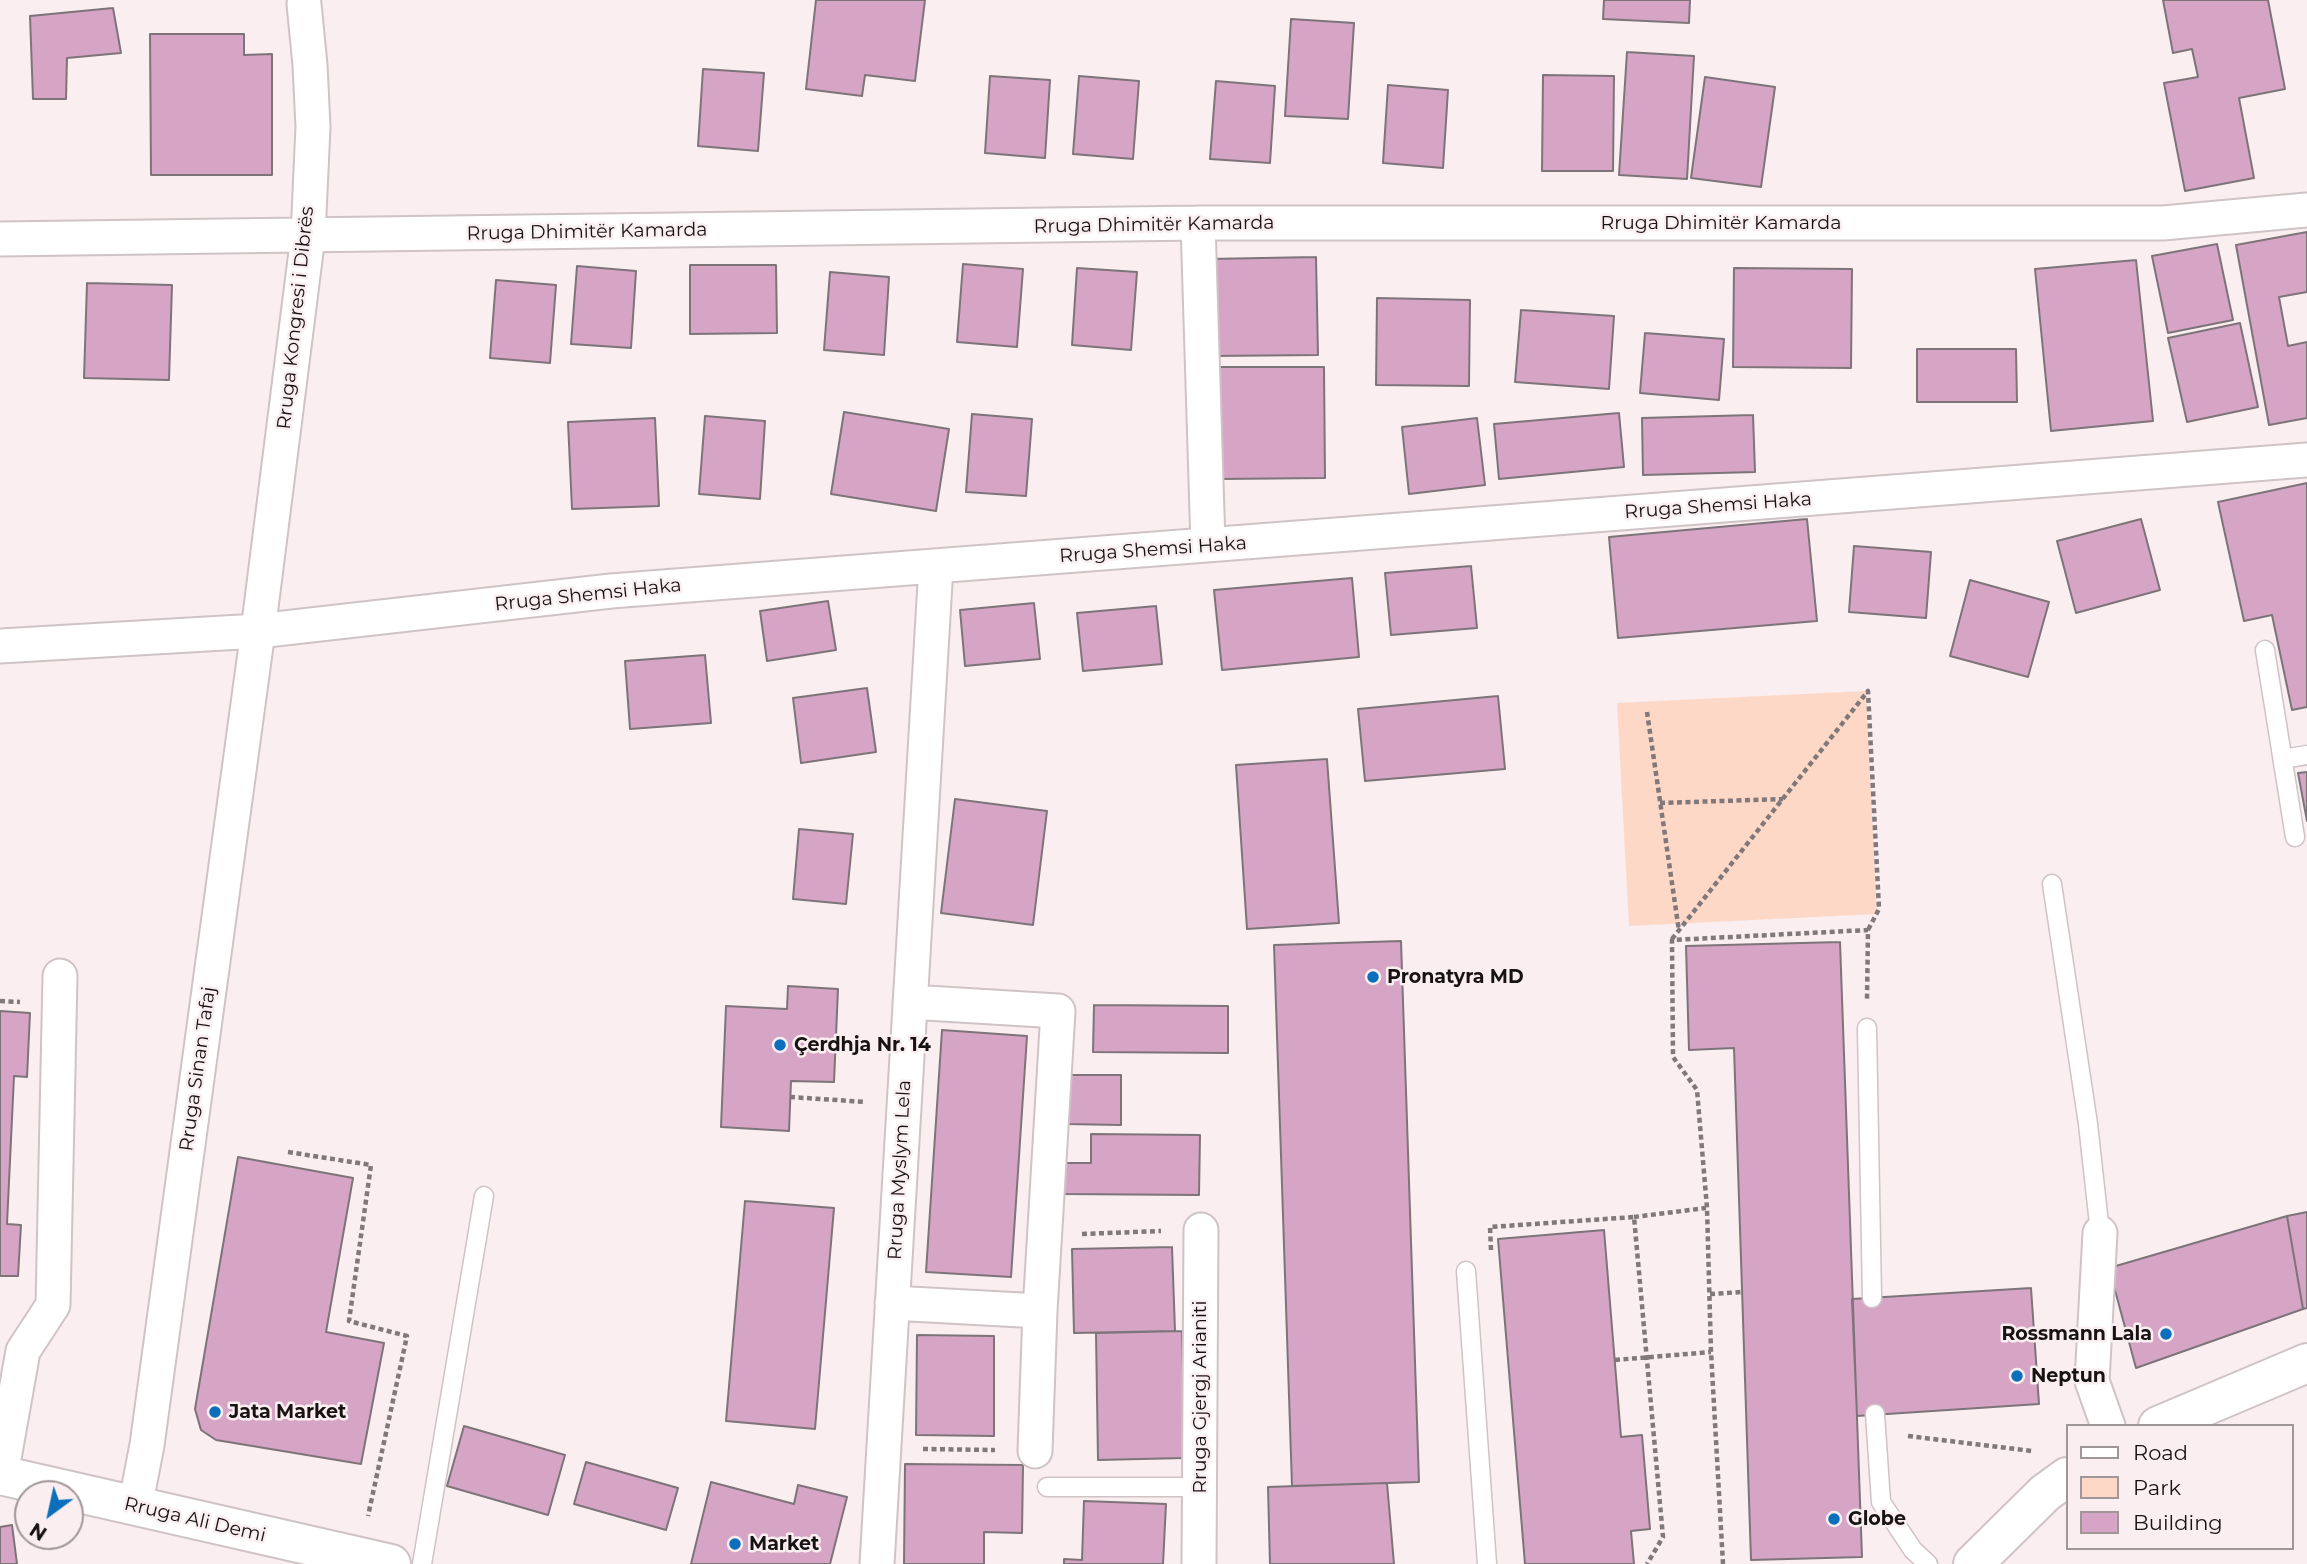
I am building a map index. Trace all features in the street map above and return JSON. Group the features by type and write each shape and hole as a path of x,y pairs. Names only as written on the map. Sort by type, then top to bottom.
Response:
{"main road":[{"path":"2163,1424 2307,1363"},
{"path":"1973,1564 2045,1493 2054,1465"},
{"name":"Rruga Ali Demi","path":"0,1475 375,1560"}],"street":[{"name":"Rruga Kongresi i Dibrës","path":"258,631 308,236 313,127 304,4"},
{"name":"Rruga Dhimitër Kamarda","path":"0,239 1198,223 2162,223 2307,210"},
{"path":"1198,223 1208,545"},
{"name":"Rruga Shemsi Haka","path":"0,646 258,631 611,591 2307,460"},
{"name":"Rruga Myslym Lela","path":"877,1564 936,566"},
{"name":"Rruga Sinan Tafaj","path":"135,1507 147,1445 258,631"},
{"path":"0,1475 23,1351 53,1305 60,976"},
{"path":"910,1002 1058,1011 1040,1311 1035,1451"},
{"name":"Rruga Gjergj Arianiti","path":"1199,1564 1200,1230"},
{"path":"2100,1233 2092,1381 2107,1424"},
{"path":"892,1303 1040,1311"}],"lane":[{"path":"2265,650 2295,837"},
{"path":"2283,759 2307,755"},
{"path":"2052,884 2088,1124 2100,1233"},
{"path":"1867,1028 1871,1298"},
{"path":"422,1564 484,1196"},
{"path":"1466,1271 1487,1564"},
{"path":"1875,1414 1881,1502 1913,1550 1928,1564"},
{"path":"1047,1487 1200,1487"}],"path":[{"path":"1723,1564 1710,1352 1707,1208 1697,1090 1673,1057 1672,940 1868,691 1879,909 1868,930 1867,1028"},
{"path":"1647,712 1679,932"},
{"path":"1660,803 1783,799"},
{"path":"1672,940 1868,930"},
{"path":"790,1097 904,1105"},
{"path":"288,1152 371,1165 349,1321 407,1336 375,1560"},
{"path":"1491,1253 1490,1227 1634,1217 1707,1208"},
{"path":"1634,1217 1663,1537 1647,1564"},
{"path":"1045,1236 1200,1230"},
{"path":"1710,1294 1742,1292"},
{"path":"1615,1360 1710,1352"},
{"path":"1907,1436 2054,1465"},
{"path":"884,1448 1035,1451"}],"green space":[{"path":"1866,691 1877,914 1629,926 1617,703"}],"building":[{"path":"816,0 925,0 915,81 865,75 862,96 806,89"},
{"path":"1604,0 1690,0 1689,23 1603,19"},
{"path":"2163,0 2268,0 2285,89 2239,98 2254,178 2185,191 2164,83 2198,77 2192,49 2173,53"},
{"path":"113,8 121,53 67,58 66,99 33,99 30,16"},
{"path":"1291,19 1354,23 1348,119 1285,116"},
{"path":"150,34 244,34 244,55 272,54 272,175 151,175"},
{"path":"1627,52 1694,56 1687,179 1619,175"},
{"path":"703,69 764,73 758,151 698,146"},
{"path":"1543,75 1614,76 1613,171 1542,171"},
{"path":"990,76 1050,80 1045,158 985,153"},
{"path":"1079,76 1139,81 1133,159 1073,154"},
{"path":"1705,77 1775,87 1761,187 1691,178"},
{"path":"1216,81 1275,86 1270,163 1210,159"},
{"path":"1388,85 1448,90 1443,168 1383,163"},
{"path":"2307,232 2307,292 2279,297 2288,346 2307,342 2307,418 2269,425 2236,245"},
{"path":"2217,244 2233,320 2168,333 2152,256"},
{"path":"1316,257 1318,355 1211,356 1209,259"},
{"path":"2136,260 2153,421 2051,431 2035,269"},
{"path":"963,264 1023,269 1017,347 957,342"},
{"path":"690,265 776,265 777,333 690,334"},
{"path":"577,266 636,271 631,348 571,344"},
{"path":"1077,268 1137,272 1131,350 1072,345"},
{"path":"1734,268 1852,269 1851,368 1733,367"},
{"path":"830,272 889,277 884,355 824,350"},
{"path":"496,280 556,285 550,363 490,358"},
{"path":"87,283 172,285 169,380 84,378"},
{"path":"1377,298 1470,300 1469,386 1376,385"},
{"path":"1521,310 1614,316 1609,389 1515,382"},
{"path":"2240,323 2258,407 2187,422 2168,338"},
{"path":"1645,333 1724,339 1719,400 1640,393"},
{"path":"1917,349 2016,349 2017,402 1917,402"},
{"path":"1217,367 1324,367 1325,478 1219,479"},
{"path":"844,412 949,429 936,511 831,494"},
{"path":"1619,413 1624,467 1499,479 1494,424"},
{"path":"972,414 1032,419 1026,496 966,492"},
{"path":"1753,415 1755,472 1643,475 1642,418"},
{"path":"705,416 765,421 760,499 699,494"},
{"path":"655,418 659,506 572,509 568,422"},
{"path":"1477,418 1485,485 1409,494 1402,427"},
{"path":"2307,483 2307,707 2292,710 2272,615 2244,621 2218,502"},
{"path":"1807,519 1817,621 1618,638 1609,537"},
{"path":"2141,519 2160,590 2076,613 2057,541"},
{"path":"1854,546 1931,552 1926,618 1849,612"},
{"path":"1471,566 1477,628 1391,635 1385,573"},
{"path":"1352,578 1359,657 1222,670 1214,590"},
{"path":"1970,580 2049,602 2028,677 1950,656"},
{"path":"828,601 836,650 767,661 760,611"},
{"path":"1034,603 1040,659 965,666 960,610"},
{"path":"1156,606 1162,664 1083,671 1077,613"},
{"path":"705,655 711,723 630,729 625,661"},
{"path":"867,688 876,752 801,763 793,698"},
{"path":"1498,696 1505,769 1365,781 1358,709"},
{"path":"1327,759 1339,923 1247,929 1236,765"},
{"path":"2307,772 2307,821 2298,773"},
{"path":"955,799 1047,811 1033,925 941,913"},
{"path":"799,829 853,834 846,904 793,899"},
{"path":"1401,941 1419,1482 1292,1486 1274,945"},
{"path":"1840,942 1862,1557 1751,1560 1734,1048 1689,1050 1686,946"},
{"name":"Çerdhja Nr. 14","path":"788,986 838,989 834,1082 791,1081 789,1131 721,1127 726,1006 787,1009"},
{"path":"1094,1005 1228,1006 1228,1053 1093,1052"},
{"path":"0,1011 30,1013 27,1077 14,1076 7,1224 21,1225 18,1276 0,1276"},
{"path":"942,1030 1027,1036 1011,1277 926,1272"},
{"path":"1065,1075 1121,1075 1121,1125 1065,1124"},
{"path":"1091,1134 1200,1135 1199,1195 1062,1194 1063,1163 1091,1163"},
{"path":"238,1157 353,1178 326,1332 384,1343 361,1464 216,1440 201,1430 195,1409"},
{"path":"745,1201 834,1208 815,1429 726,1421"},
{"path":"2307,1212 2307,1308 2303,1309 2287,1216"},
{"path":"2287,1216 2303,1309 2136,1368 2109,1268"},
{"path":"1604,1230 1621,1437 1642,1435 1650,1529 1631,1531 1634,1564 1525,1564 1498,1239"},
{"path":"1172,1247 1175,1331 1074,1333 1072,1249"},
{"path":"2031,1288 2039,1404 1857,1416 1852,1299"},
{"path":"1182,1331 1185,1458 1098,1460 1096,1333"},
{"path":"917,1335 994,1336 994,1436 916,1435"},
{"path":"464,1426 565,1455 548,1515 447,1486"},
{"path":"586,1462 678,1488 666,1530 574,1504"},
{"path":"905,1464 1023,1465 1022,1533 984,1532 984,1564 904,1564"},
{"path":"711,1482 794,1504 798,1485 847,1497 830,1564 691,1564"},
{"path":"1387,1483 1394,1564 1270,1564 1268,1487"},
{"path":"1084,1501 1166,1504 1163,1564 1064,1564 1064,1559 1082,1560"},
{"path":"12,1525 17,1564 0,1564 0,1527"}],"place":[{"name":"Pronatyra MD","path":"1373,977"},
{"name":"Çerdhja Nr. 14","path":"780,1045"},
{"name":"Rossmann Lala","path":"2166,1334"},
{"name":"Neptun","path":"2017,1376"},
{"name":"Jata Market","path":"215,1412"},
{"name":"Globe","path":"1834,1519"},
{"name":"Market","path":"735,1544"}]}
